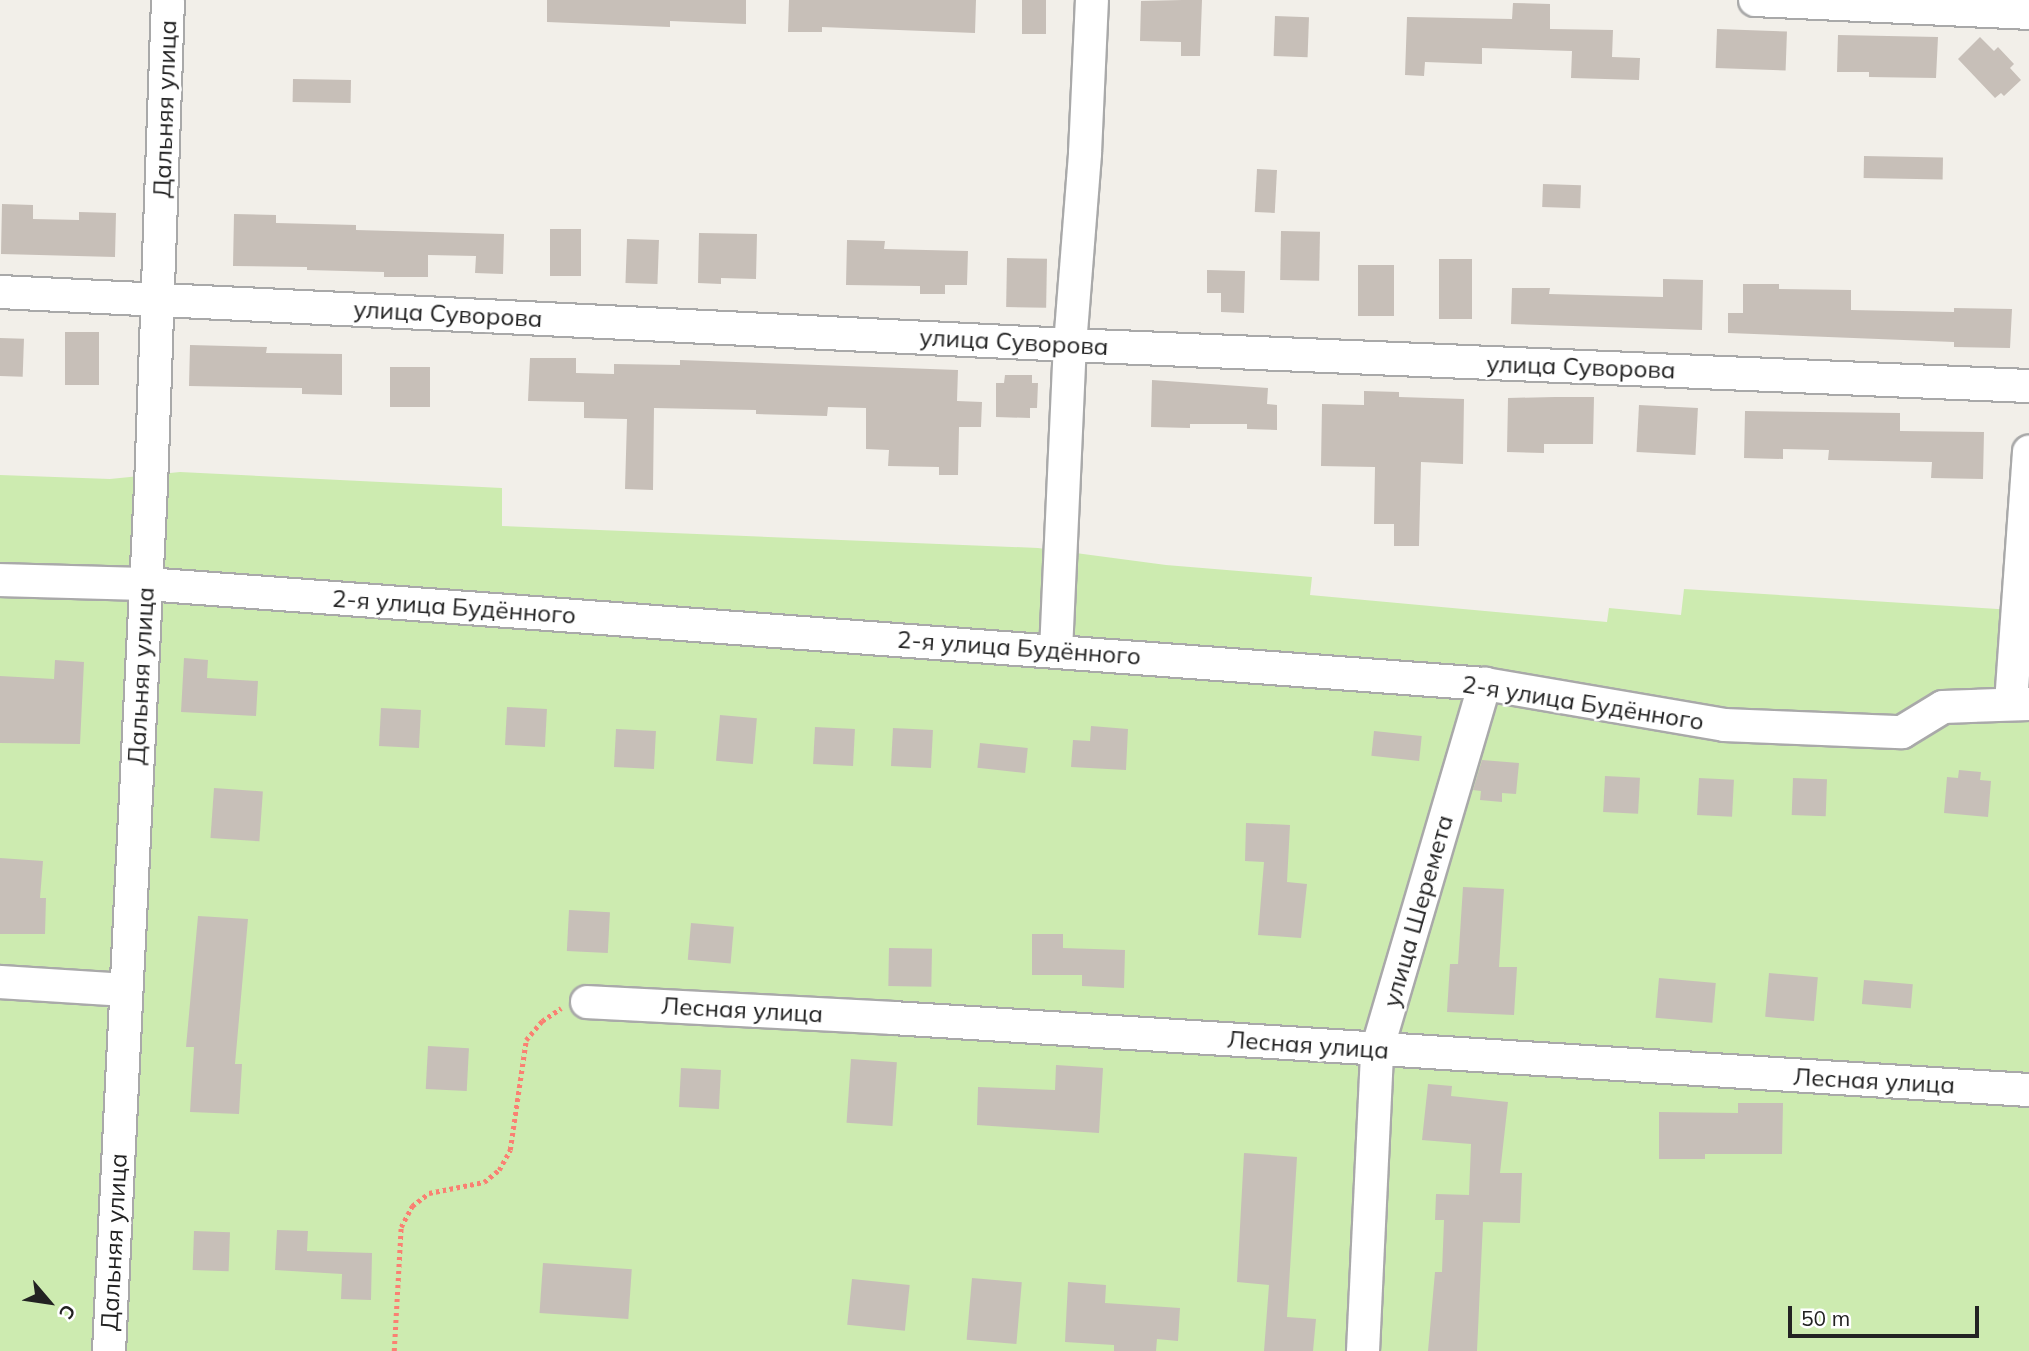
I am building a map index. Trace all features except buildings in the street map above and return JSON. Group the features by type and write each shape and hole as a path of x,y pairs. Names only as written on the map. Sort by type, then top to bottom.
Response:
{"street":[{"name":"Дальняя улица","path":"109,1351 159,299 168,0"},
{"path":"1056,651 1070,345 1085,153 1092,0"},
{"path":"1755,0 2029,13"},
{"name":"улица Суворова","path":"0,292 1070,345 2029,386"},
{"path":"2020,704 2029,452"},
{"name":"2-я улица Будённого","path":"0,580 146,584 1485,684 1724,726 1902,732 1943,707 2020,704"},
{"name":"улица Шеремета","path":"1363,1351 1377,1050 1485,684"},
{"path":"0,982 127,990"},
{"name":"Лесная улица","path":"587,1002 893,1018 2029,1090"}],"path":[{"path":"394,1351 401,1227 412,1206 429,1193 484,1182 499,1170 510,1150 526,1040 542,1021 559,1009 587,1002"}],"green space":[{"path":"180,472 502,488 502,526 1038,548 1166,565 1312,577 1310,595 1607,622 1609,608 1681,615 1684,589 2029,611 2029,1351 0,1351 0,475 110,479"}]}
